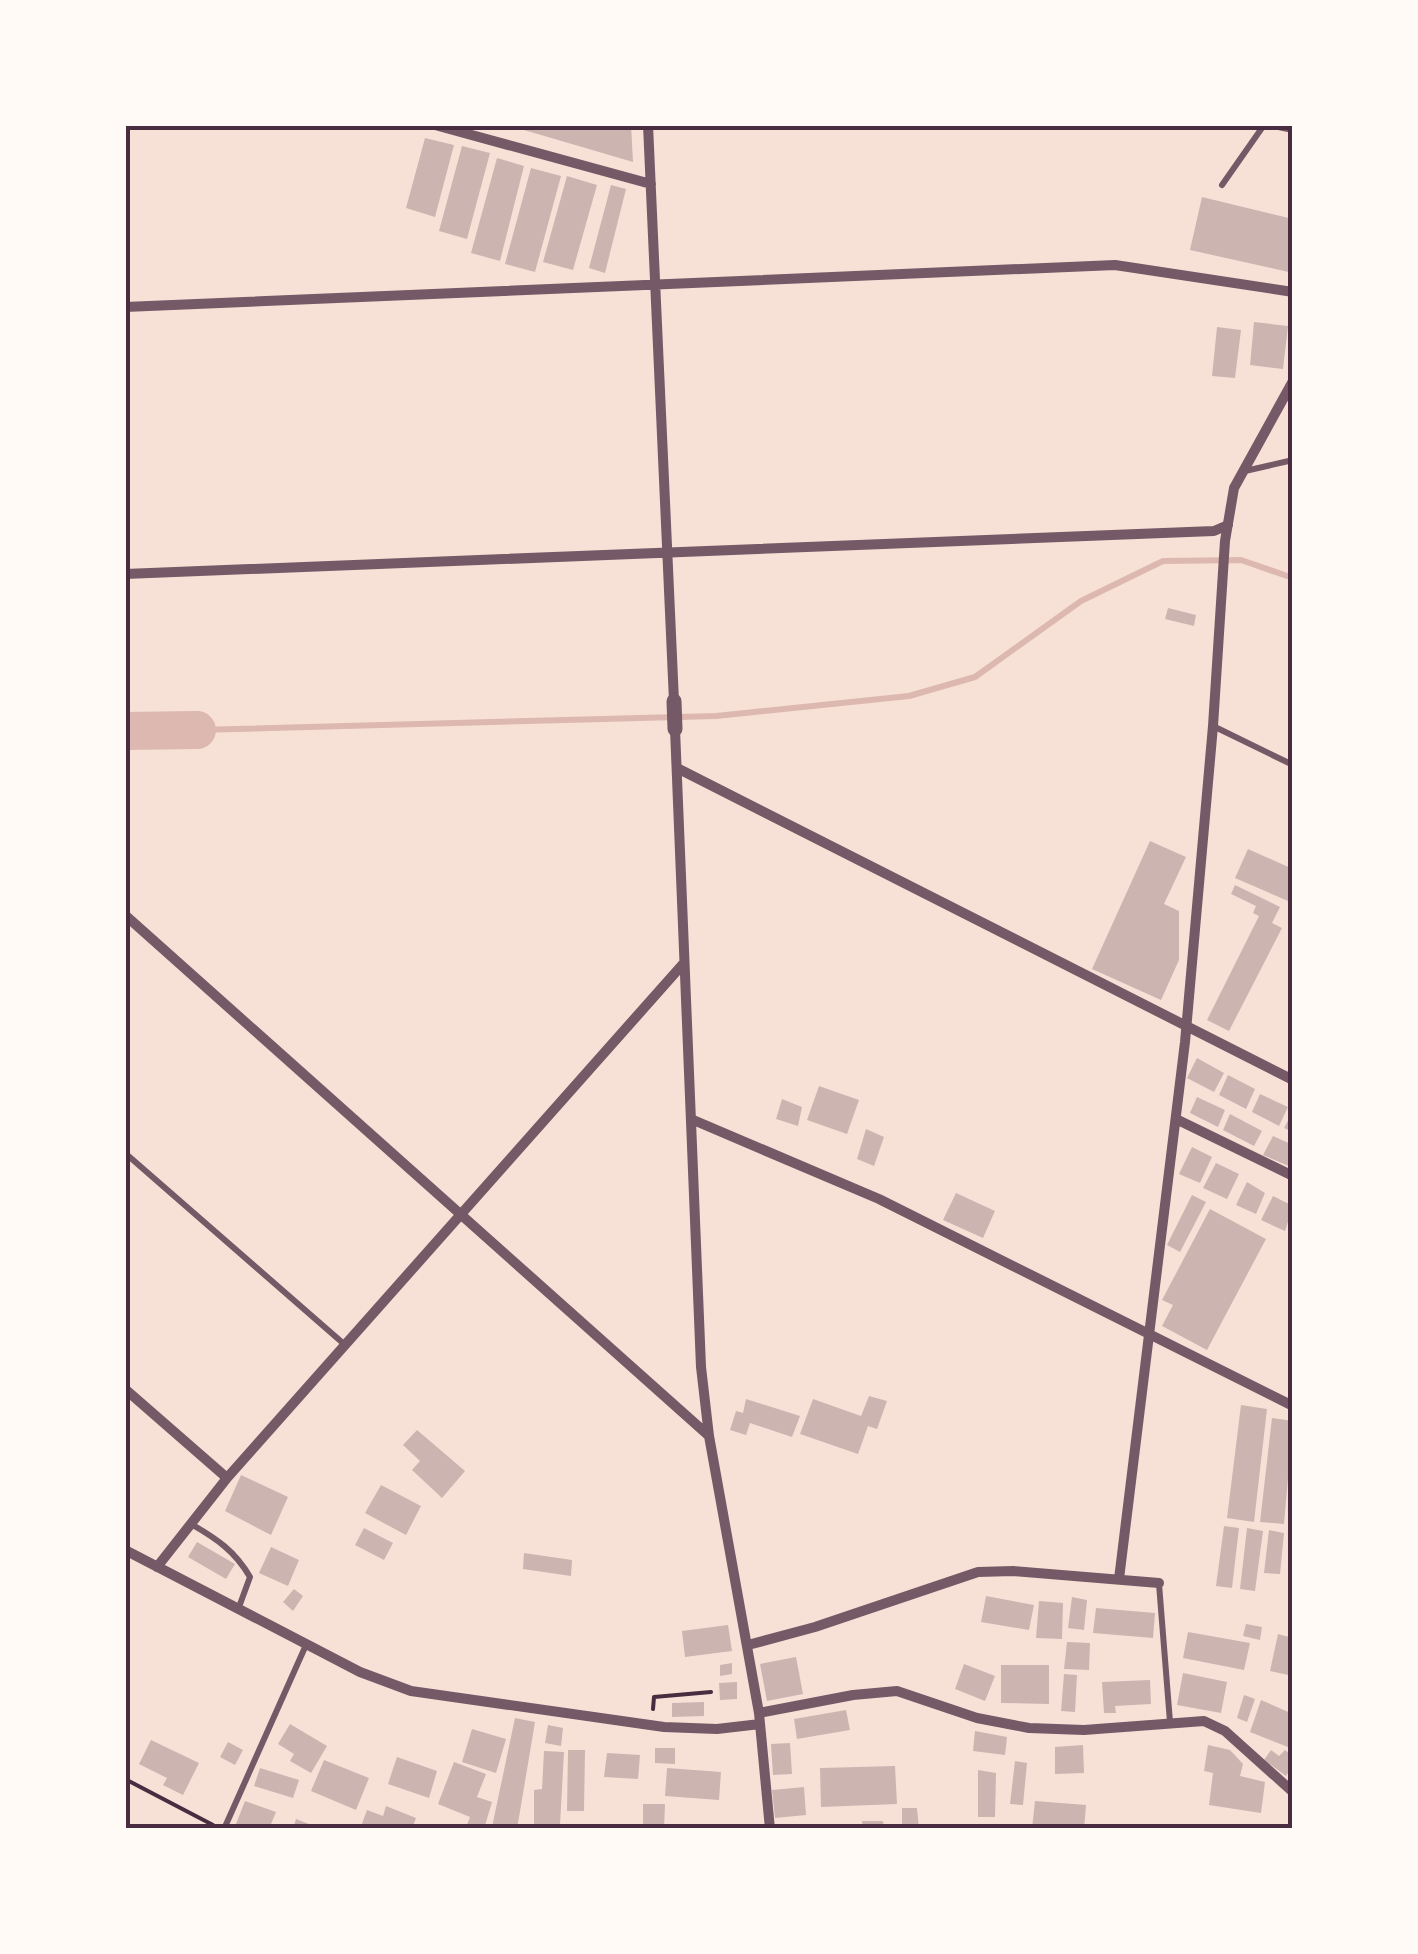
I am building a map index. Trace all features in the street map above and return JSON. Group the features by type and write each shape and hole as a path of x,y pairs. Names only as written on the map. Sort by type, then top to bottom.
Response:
{"street":[{"path":"434,125 651,184"},
{"path":"648,125 701,1367 709,1436 760,1718 770,1829"},
{"path":"1279,125 1293,128"},
{"path":"125,307 1115,265 1293,292"},
{"path":"1119,1579 1186,1024 1213,726 1224,546 1234,488 1293,381"},
{"path":"125,574 1214,532 1228,525"},
{"path":"677,768 1293,1080"},
{"path":"125,915 709,1436"},
{"path":"157,1568 227,1478 684,963"},
{"path":"691,1119 879,1199 1293,1406"},
{"path":"1176,1119 1293,1176"},
{"path":"125,1389 227,1478"},
{"path":"125,1550 360,1672 410,1691 653,1726 717,1729 853,1696 897,1691 977,1718 1030,1728 1084,1730 1204,1722 1225,1731 1293,1792"},
{"path":"748,1646 978,1572 1012,1571 1159,1583"}],"lane":[{"path":"1222,185 1264,125"},
{"path":"1241,472 1293,460"},
{"path":"1213,726 1293,765"},
{"path":"125,1153 345,1345"},
{"path":"189,1523 222,1542 244,1566 250,1577 239,1607"},
{"path":"1159,1583 1170,1722"},
{"path":"223,1829 306,1645"}],"path":[{"path":"653,1726 654,1697 711,1692"},
{"path":"125,1779 223,1829"}],"building":[{"path":"525,125 631,125 633,162 524,130"},
{"path":"425,138 454,145 435,217 406,208"},
{"path":"462,146 490,153 467,239 439,231"},
{"path":"497,158 524,166 500,261 471,253"},
{"path":"531,168 561,176 535,272 505,264"},
{"path":"567,176 597,185 573,270 543,262"},
{"path":"611,185 626,189 605,273 589,268"},
{"path":"1202,197 1293,219 1293,273 1190,250"},
{"path":"1254,322 1288,326 1283,369 1250,365"},
{"path":"1217,327 1241,330 1235,378 1212,376"},
{"path":"1168,608 1196,615 1194,626 1165,619"},
{"path":"1150,841 1186,857 1164,904 1179,911 1179,960 1161,1000 1092,969"},
{"path":"1248,849 1293,869 1293,890 1288,901 1235,878"},
{"path":"1235,885 1280,907 1272,923 1282,928 1229,1031 1207,1020 1259,916 1253,913 1256,906 1231,894"},
{"path":"1197,1058 1224,1073 1214,1092 1187,1078"},
{"path":"1228,1075 1255,1089 1246,1109 1219,1095"},
{"path":"819,1086 859,1100 847,1134 807,1120"},
{"path":"1260,1094 1288,1107 1279,1126 1252,1112"},
{"path":"1197,1097 1225,1110 1218,1127 1190,1113"},
{"path":"782,1099 802,1107 798,1126 776,1119"},
{"path":"1293,1111 1293,1132 1284,1128"},
{"path":"1230,1114 1262,1131 1254,1146 1223,1130"},
{"path":"866,1129 884,1137 874,1166 857,1159"},
{"path":"1273,1136 1293,1145 1291,1167 1263,1155"},
{"path":"1192,1147 1212,1157 1200,1183 1179,1174"},
{"path":"1216,1163 1239,1174 1227,1199 1203,1188"},
{"path":"1247,1182 1265,1193 1256,1214 1236,1205"},
{"path":"956,1193 995,1211 983,1238 943,1220"},
{"path":"1192,1195 1206,1202 1180,1252 1167,1245"},
{"path":"1273,1196 1293,1206 1285,1231 1261,1220"},
{"path":"1210,1209 1266,1239 1207,1350 1162,1326 1173,1305 1162,1300"},
{"path":"869,1396 887,1401 877,1429 868,1426 858,1454 800,1434 813,1399 861,1416"},
{"path":"746,1399 800,1416 792,1437 750,1423 746,1435 730,1430 736,1411 743,1413"},
{"path":"1241,1405 1267,1409 1254,1522 1227,1518"},
{"path":"1272,1418 1293,1421 1284,1524 1260,1522"},
{"path":"417,1430 465,1471 442,1498 412,1470 420,1461 403,1445"},
{"path":"241,1475 288,1497 271,1535 225,1511"},
{"path":"381,1485 421,1506 406,1535 365,1513"},
{"path":"1224,1526 1239,1528 1232,1588 1216,1586"},
{"path":"364,1528 393,1543 384,1560 355,1545"},
{"path":"1247,1528 1263,1531 1255,1591 1240,1589"},
{"path":"1269,1530 1284,1533 1280,1574 1264,1573"},
{"path":"197,1542 235,1564 226,1579 188,1557"},
{"path":"271,1547 299,1560 288,1586 259,1573"},
{"path":"524,1553 572,1560 571,1576 523,1569"},
{"path":"294,1589 303,1596 293,1611 283,1602"},
{"path":"986,1596 1034,1605 1029,1630 981,1622"},
{"path":"1072,1597 1087,1600 1084,1630 1068,1628"},
{"path":"1039,1601 1063,1603 1062,1639 1036,1638"},
{"path":"1096,1608 1155,1613 1153,1638 1093,1633"},
{"path":"1246,1624 1262,1627 1260,1640 1243,1636"},
{"path":"728,1625 732,1651 685,1657 682,1631"},
{"path":"1188,1632 1250,1643 1244,1670 1183,1658"},
{"path":"1278,1634 1293,1638 1293,1676 1270,1671"},
{"path":"1067,1642 1090,1643 1089,1670 1064,1669"},
{"path":"796,1657 803,1694 767,1701 760,1664"},
{"path":"732,1663 732,1674 720,1676 720,1665"},
{"path":"964,1664 995,1676 985,1701 955,1689"},
{"path":"1001,1665 1049,1665 1049,1704 1001,1703"},
{"path":"1183,1673 1227,1682 1221,1713 1177,1705"},
{"path":"1064,1674 1077,1675 1075,1712 1061,1711"},
{"path":"1150,1680 1151,1704 1115,1706 1116,1713 1104,1713 1102,1682"},
{"path":"737,1682 737,1699 720,1700 719,1683"},
{"path":"1244,1695 1255,1699 1247,1722 1237,1718"},
{"path":"1261,1700 1293,1714 1293,1749 1250,1732"},
{"path":"704,1702 704,1716 672,1717 672,1703"},
{"path":"846,1710 850,1730 797,1739 794,1719"},
{"path":"515,1718 535,1722 517,1829 501,1829 492,1827"},
{"path":"290,1724 327,1746 311,1773 290,1761 294,1754 278,1744"},
{"path":"548,1725 563,1728 561,1746 545,1743"},
{"path":"472,1729 506,1739 496,1773 462,1762"},
{"path":"975,1731 1007,1737 1005,1755 973,1751"},
{"path":"151,1740 199,1763 183,1795 163,1785 167,1778 139,1764"},
{"path":"228,1742 243,1750 235,1765 220,1757"},
{"path":"790,1743 792,1774 773,1775 771,1744"},
{"path":"1083,1745 1084,1773 1055,1774 1055,1747"},
{"path":"1208,1745 1230,1750 1243,1764 1240,1776 1265,1782 1261,1813 1209,1805 1213,1773 1204,1771"},
{"path":"655,1748 675,1748 675,1764 655,1763"},
{"path":"568,1750 585,1750 584,1811 567,1811"},
{"path":"1271,1750 1279,1756 1285,1750 1293,1756 1293,1766 1286,1776 1264,1760"},
{"path":"544,1751 564,1752 560,1825 534,1824 534,1790 542,1789"},
{"path":"607,1753 640,1755 638,1779 604,1777"},
{"path":"397,1757 437,1771 429,1798 388,1784"},
{"path":"324,1760 369,1778 356,1810 311,1791"},
{"path":"1015,1761 1027,1763 1023,1805 1010,1804"},
{"path":"454,1762 486,1774 477,1797 492,1802 484,1829 467,1825 470,1817 438,1804"},
{"path":"895,1766 897,1804 821,1807 820,1768"},
{"path":"260,1768 299,1780 293,1798 254,1786"},
{"path":"667,1768 721,1772 719,1800 665,1796"},
{"path":"978,1770 996,1773 995,1817 978,1817"},
{"path":"804,1787 806,1815 775,1818 772,1790"},
{"path":"245,1801 276,1812 269,1829 234,1829"},
{"path":"1035,1801 1086,1805 1084,1829 1032,1829"},
{"path":"643,1804 665,1804 664,1829 643,1829"},
{"path":"386,1806 416,1818 412,1829 360,1829 367,1810 383,1816"},
{"path":"902,1808 917,1808 919,1829 902,1829"},
{"path":"296,1819 322,1829 293,1829"},
{"path":"862,1821 883,1821 884,1829 863,1829"}],"waterway":[{"path":"197,730 716,716 909,696 975,677 1081,601 1163,561 1241,560 1293,578"},
{"path":"125,731 197,730"}]}
